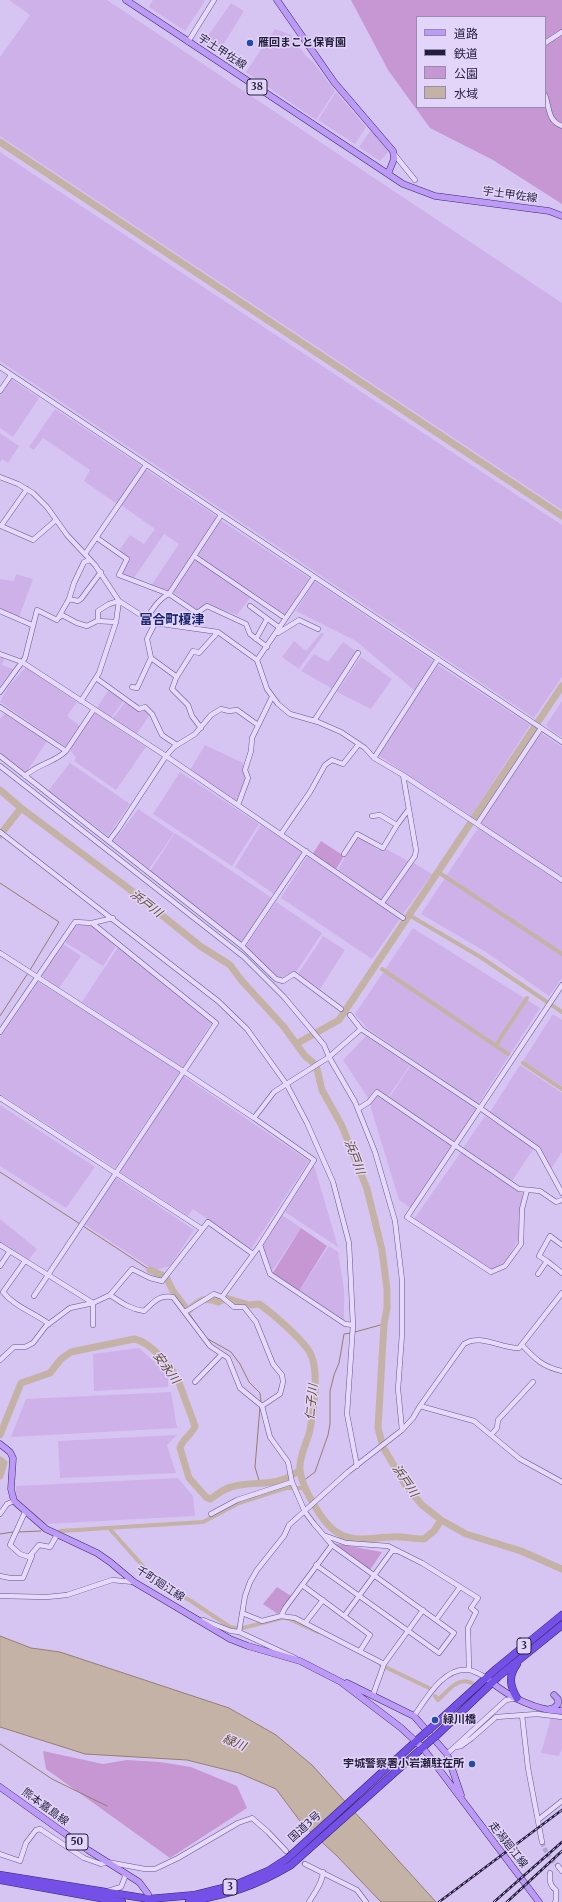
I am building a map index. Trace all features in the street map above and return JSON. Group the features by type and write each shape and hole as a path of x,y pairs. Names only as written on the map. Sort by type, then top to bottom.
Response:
{"highway":[{"name":"国道3号","path":"0,1880 103,1898 149,1901 195,1895 235,1885 268,1870 288,1858 424,1734 489,1680 562,1615"},
{"name":"国道3号","path":"189,1902 218,1899 271,1877 291,1864 308,1851 421,1750 489,1680 525,1655 562,1625"},
{"path":"517,1698 511,1686 511,1678 516,1666 525,1655"},
{"name":"国道3号","path":"0,1875 122,1902"}],"main road":[{"name":"宇土甲佐線","path":"126,0 403,184 434,196 549,211 562,216"},
{"path":"277,0 334,82 394,154 388,174"},
{"path":"1,1445 10,1452 13,1458 12,1489 14,1501"},
{"name":"千町廻江線","path":"14,1501 46,1529 97,1553 134,1582 230,1639 244,1645 300,1661 414,1716"},
{"path":"489,1680 517,1698 538,1708 562,1711"},
{"name":"千町廻江線","path":"341,1682 378,1709 415,1743"},
{"path":"550,1709 554,1708 558,1704 558,1699 554,1695"},
{"name":"走潟廻江線","path":"414,1716 447,1754 462,1799"},
{"name":"走潟廻江線","path":"415,1743 462,1799 539,1902"},
{"name":"熊本嘉島線","path":"0,1786 50,1824 139,1882 146,1890 149,1901"}],"street":[{"path":"188,42 214,0"},
{"path":"546,42 562,32"},
{"path":"546,99 551,117 555,123 562,126"},
{"path":"394,154 415,180"},
{"path":"0,367 562,742"},
{"path":"0,391 11,375"},
{"path":"85,554 146,465"},
{"path":"0,477 27,489 47,507 67,535 101,572 119,601 146,619 155,623 218,632 257,660 263,679 272,697 290,714 330,726 365,748 374,758 403,775 562,880"},
{"path":"0,531 0,525 27,489"},
{"path":"146,619 152,609 164,597 170,594 221,515"},
{"path":"0,525 33,540 39,537 56,520"},
{"path":"97,538 127,559 119,575 170,594 197,613 207,606 246,624 250,634 267,647"},
{"path":"194,556 282,616"},
{"path":"57,620 69,600 74,583 84,562 90,560"},
{"path":"69,600 78,601 81,599 101,572"},
{"path":"257,660 314,577"},
{"path":"98,621 98,611 109,604 119,601"},
{"path":"81,701 96,678 106,654 116,622 119,601"},
{"path":"250,606 280,628"},
{"path":"1,690 22,662 28,651 32,625 37,610 57,620"},
{"path":"0,611 32,625"},
{"path":"57,620 62,615 87,626 98,621 116,622"},
{"path":"256,638 267,619"},
{"path":"275,634 299,620 318,629"},
{"path":"132,687 136,688 151,658 147,639 155,623"},
{"path":"201,728 192,716 188,705 172,688 177,677 193,652 199,653 218,632"},
{"path":"314,721 358,653"},
{"path":"0,654 22,662 166,756 403,918"},
{"path":"151,658 177,677"},
{"path":"374,758 438,660"},
{"path":"96,678 139,709 145,707 152,714 162,735 177,745"},
{"path":"238,805 248,778 245,770 251,750 252,738 272,697"},
{"path":"0,707 66,751"},
{"path":"25,776 42,764 56,758 66,751 94,709"},
{"path":"109,841 166,756 177,745 195,734 211,715 221,709 230,711 236,710 258,726"},
{"path":"476,823 540,728"},
{"path":"281,834 310,792 325,765 332,760 343,764 359,744"},
{"path":"0,756 242,946 276,979 283,981 294,974 341,1009"},
{"path":"0,766 244,957 264,976 304,1020 324,1045 329,1057 358,1109 375,1152 395,1222 402,1280 402,1334 398,1389 402,1430"},
{"path":"382,903 415,856 416,850 403,775"},
{"path":"344,854 357,834 383,848 409,809"},
{"path":"372,816 380,815 397,825"},
{"path":"0,832 193,980 237,1019 260,1046 287,1085 307,1123 333,1182 349,1243 353,1326 347,1414 357,1466"},
{"path":"242,946 306,851"},
{"path":"0,1032 36,977 75,922 92,923 113,918"},
{"path":"34,1296 183,1070 216,1023 92,923"},
{"path":"0,953 183,1070 314,1160 260,1245 222,1298"},
{"path":"527,1190 522,1209 521,1244 505,1266 491,1272 406,1217 456,1145 562,985"},
{"path":"350,1015 361,1029 538,1148 562,1193"},
{"path":"254,1118 271,1095 329,1057 361,1029"},
{"path":"358,1109 368,1102 377,1092 519,1189 540,1192 556,1202 562,1200"},
{"path":"0,1098 202,1229"},
{"path":"0,1360 14,1347 25,1347 33,1343 48,1324 70,1308 93,1303 110,1295 132,1268 150,1278 162,1281 208,1222 253,1254"},
{"path":"562,1244 550,1236 539,1256 562,1273"},
{"path":"0,1245 93,1303"},
{"path":"260,1245 270,1274 345,1324 353,1326"},
{"path":"0,1266 10,1251"},
{"path":"24,1260 3,1292 16,1305 34,1313 48,1324"},
{"path":"538,1274 547,1261"},
{"path":"239,1632 245,1596 257,1570 284,1536 289,1525 357,1466 402,1430 414,1418 420,1406 468,1341 483,1341 512,1348 519,1348 562,1293"},
{"path":"185,1312 210,1295 214,1294 234,1307 244,1308 253,1316 273,1364 282,1375 284,1382 280,1394 262,1406"},
{"path":"110,1295 134,1310 144,1311 160,1297 173,1297 210,1346 222,1354 230,1362 240,1388 262,1406 270,1437 288,1462 292,1482 305,1512 314,1524 332,1545 454,1633 439,1653 316,1565"},
{"path":"93,1303 93,1325"},
{"path":"522,1345 536,1360 554,1369 562,1371"},
{"path":"195,1382 222,1354"},
{"path":"492,1435 497,1428 498,1420 532,1382"},
{"path":"420,1406 474,1420 520,1459 562,1482"},
{"path":"211,1514 237,1500 292,1482"},
{"path":"0,1514 7,1504 14,1501"},
{"path":"25,1512 10,1545 12,1548 29,1557 32,1556"},
{"path":"0,1576 23,1578 32,1556 39,1545 50,1547 57,1535"},
{"path":"325,1535 346,1543 388,1546 422,1563 478,1598 471,1608 476,1612 468,1628 469,1670"},
{"path":"282,1616 282,1612 332,1545"},
{"path":"345,1615 392,1550 400,1552"},
{"path":"1,1595 47,1597 67,1595 112,1580 134,1582"},
{"path":"302,1585 345,1615 370,1635 360,1651"},
{"path":"436,1620 460,1587"},
{"path":"304,1623 323,1600"},
{"path":"373,1695 380,1670 423,1610"},
{"path":"242,1613 262,1621 282,1616 295,1618 384,1664"},
{"path":"193,1617 231,1632 239,1632 300,1661"},
{"path":"414,1716 436,1687 451,1674 469,1670 489,1680"},
{"path":"447,1754 506,1700 517,1698"},
{"path":"456,1747 461,1746 471,1739 496,1717 537,1714 562,1717"},
{"path":"522,1715 528,1768 542,1842"},
{"path":"538,1820 562,1802"},
{"path":"0,1854 20,1861 26,1843 36,1830 40,1829 84,1858 101,1864 107,1862 145,1869 155,1869 178,1858 238,1823 252,1818 286,1851"},
{"path":"305,1864 357,1890 366,1902"},
{"path":"558,1866 562,1871"},
{"path":"309,1902 313,1892 323,1880 323,1872"},
{"path":"103,1898 108,1890 121,1886 125,1877 124,1873"},
{"path":"550,1873 549,1879 552,1887 556,1890 556,1901"},
{"path":"556,1901 562,1895"}],"shaded area":[{"path":"9,0 107,0 562,303 562,510 0,136 0,57 30,15"},
{"path":"153,0 205,1 185,31 149,7"},
{"path":"231,3 244,11 218,53 203,43"},
{"path":"275,29 291,35 305,55 313,62 335,91 316,120 246,72"},
{"path":"336,92 366,127 355,144 318,120"},
{"path":"371,130 389,151 380,161 359,147"},
{"path":"0,152 562,525 562,677 534,718 0,361"},
{"path":"11,379 39,398 13,437 0,428 0,396"},
{"path":"55,409 140,465 141,467 117,504 84,481 90,470 43,438 34,450 29,447"},
{"path":"0,433 19,446 8,463 2,459 0,462"},
{"path":"145,469 216,516 216,520 168,592 151,586 179,544 164,534 134,578 121,574 129,558 121,552 120,549 130,535 144,544 155,529 121,505"},
{"path":"220,520 309,578 286,615 254,593 237,615 206,604 197,610 173,592"},
{"path":"16,574 33,579 19,617 0,610 0,579 14,581"},
{"path":"314,581 433,661 415,691 356,641 296,611"},
{"path":"321,633 324,634 299,669 282,657 294,641 306,651"},
{"path":"343,642 357,652 333,689 301,671 314,654 328,662"},
{"path":"0,657 4,658 2,665 13,669 0,686"},
{"path":"361,657 392,679 371,709 337,692"},
{"path":"438,665 530,725 471,816 378,755"},
{"path":"26,667 77,702 67,716 81,727 67,748 0,702 8,687"},
{"path":"109,689 124,700 111,718 97,708"},
{"path":"126,701 144,709 150,714 137,734 113,718"},
{"path":"562,701 562,737 549,729 546,725"},
{"path":"6,712 47,741 26,773 0,753 0,719"},
{"path":"94,712 146,747 116,790 74,761 76,757 69,749"},
{"path":"541,733 562,747 562,978 549,996 486,952 421,914"},
{"path":"205,745 243,763 245,780 236,801 190,770"},
{"path":"70,763 130,804 108,836 48,791"},
{"path":"180,772 259,824 232,866 153,814"},
{"path":"138,809 174,833 149,869 114,841"},
{"path":"261,825 302,852 274,894 235,867"},
{"path":"175,833 272,898 242,943 150,871"},
{"path":"357,835 378,850 386,849 408,861 381,900 338,870"},
{"path":"307,856 400,919 372,959 281,898"},
{"path":"412,862 432,874 403,914 385,902"},
{"path":"276,902 322,933 296,972 282,979 278,977 246,946"},
{"path":"75,924 92,926 116,946 103,966 65,942"},
{"path":"413,928 540,1008 478,1104 368,1029 355,1014"},
{"path":"323,936 345,950 320,989 298,974"},
{"path":"63,944 81,956 59,988 41,975"},
{"path":"118,947 211,1023 183,1068 82,1002"},
{"path":"37,981 180,1071 115,1168 0,1094 0,1037"},
{"path":"553,1014 562,1020 562,1086 523,1061"},
{"path":"366,1036 410,1065 388,1097 375,1089 368,1098 343,1060"},
{"path":"411,1065 477,1109 455,1142 389,1098"},
{"path":"520,1065 562,1093 562,1152 551,1169 540,1147 490,1112"},
{"path":"183,1076 309,1161 251,1249 193,1209 188,1216 120,1172"},
{"path":"377,1095 452,1146 410,1208 399,1200 370,1105"},
{"path":"0,1105 95,1167 66,1208 0,1166"},
{"path":"485,1116 534,1148 512,1181 463,1148"},
{"path":"461,1152 523,1194 518,1240 505,1263 491,1270 414,1219"},
{"path":"314,1165 338,1247 285,1212"},
{"path":"115,1177 194,1230 170,1266 154,1270 84,1224"},
{"path":"282,1215 301,1228 270,1274 263,1246"},
{"path":"0,1219 37,1249 28,1261 0,1242"},
{"path":"329,1246 338,1252 344,1289 344,1321 299,1291"},
{"path":"139,1348 168,1374 168,1387 94,1391 93,1354"},
{"path":"171,1392 177,1428 11,1437 26,1399"},
{"path":"177,1435 167,1445 176,1473 60,1478 58,1441"},
{"path":"178,1478 193,1496 195,1516 45,1524 16,1498 16,1486"},
{"path":"551,1718 562,1719 562,1748 559,1756 541,1753"}],"green space":[{"path":"351,0 562,0 562,204 493,160 430,128 388,70"},
{"path":"321,841 344,856 336,869 312,855"},
{"path":"301,1228 327,1246 299,1291 272,1274"},
{"path":"332,1543 382,1552 370,1570"},
{"path":"277,1587 291,1596 278,1614 263,1604"},
{"path":"43,1751 103,1764 127,1760 160,1762 191,1767 237,1786 247,1808 170,1858 46,1769"}],"water":[{"name":"緑川","path":"0,1636 31,1648 60,1652 229,1708 276,1735 312,1765 436,1902 381,1902 336,1855 303,1825 276,1789 239,1773 187,1760 85,1754 0,1727"}],"waterway":[{"path":"0,142 562,516"},
{"path":"296,1044 339,1020 562,686"},
{"name":"浜戸川","path":"0,790 21,808 128,888 200,946 230,965 242,981 284,1027 305,1056 316,1065 322,1090 342,1126 367,1189 382,1250 387,1289 387,1308 384,1324 378,1428 383,1447 406,1486 422,1505 441,1520 466,1534 521,1551 562,1569"},
{"path":"0,835 21,808"},
{"path":"438,872 562,954"},
{"path":"0,883 59,922 30,970"},
{"path":"409,915 482,958 562,1012"},
{"path":"382,969 508,1054"},
{"path":"0,1016 28,973"},
{"path":"496,1045 527,998"},
{"path":"523,1063 562,1089"},
{"path":"0,1172 80,1224"},
{"path":"83,1226 150,1270"},
{"name":"仁子川","path":"150,1270 166,1277 173,1291 188,1311 198,1302 209,1299 218,1302 226,1298 249,1305 259,1304 288,1328 308,1349 315,1371 315,1392 312,1422 302,1456 300,1471 306,1490 322,1517 332,1529 341,1535 356,1539 386,1537 424,1539 434,1531 441,1520"},
{"path":"188,1312 202,1332"},
{"path":"355,1332 384,1324"},
{"path":"303,1481 315,1472 328,1435 330,1424 330,1391 339,1363 344,1334 351,1333"},
{"name":"安永川","path":"0,1435 21,1383 50,1373 61,1359 71,1352 134,1339 153,1349 175,1374 178,1380 195,1426 180,1448 189,1478 206,1497 210,1499 231,1487 281,1480 300,1470"},
{"path":"208,1339 231,1352 240,1364 249,1382 260,1393 261,1402"},
{"path":"260,1407 255,1467 260,1484"},
{"path":"0,1460 4,1463 0,1476"},
{"path":"60,1531 203,1522 239,1503 286,1488 306,1488"},
{"path":"109,1528 158,1583 191,1601 230,1627 236,1628"},
{"path":"18,1532 41,1531"},
{"path":"0,1534 13,1532"},
{"path":"243,1628 287,1618 318,1632"},
{"path":"381,1665 429,1688"},
{"path":"435,1696 438,1700 449,1689 462,1681 472,1683"},
{"path":"0,1744 52,1779 107,1806"}],"tunnel":[{"path":"542,1842 547,1854 558,1866"},
{"path":"286,1851 305,1864"}],"railway":[{"path":"439,1902 562,1810"},
{"path":"494,1902 562,1842"},
{"path":"507,1902 562,1851"}],"place":[{"name":"雁回まこと保育園","path":"250,43"},
{"name":"緑川橋","path":"435,1720"},
{"name":"宇城警察署小岩瀬駐在所","path":"472,1764"}],"district":[{"name":"富合町榎津","path":"172,620"}]}
